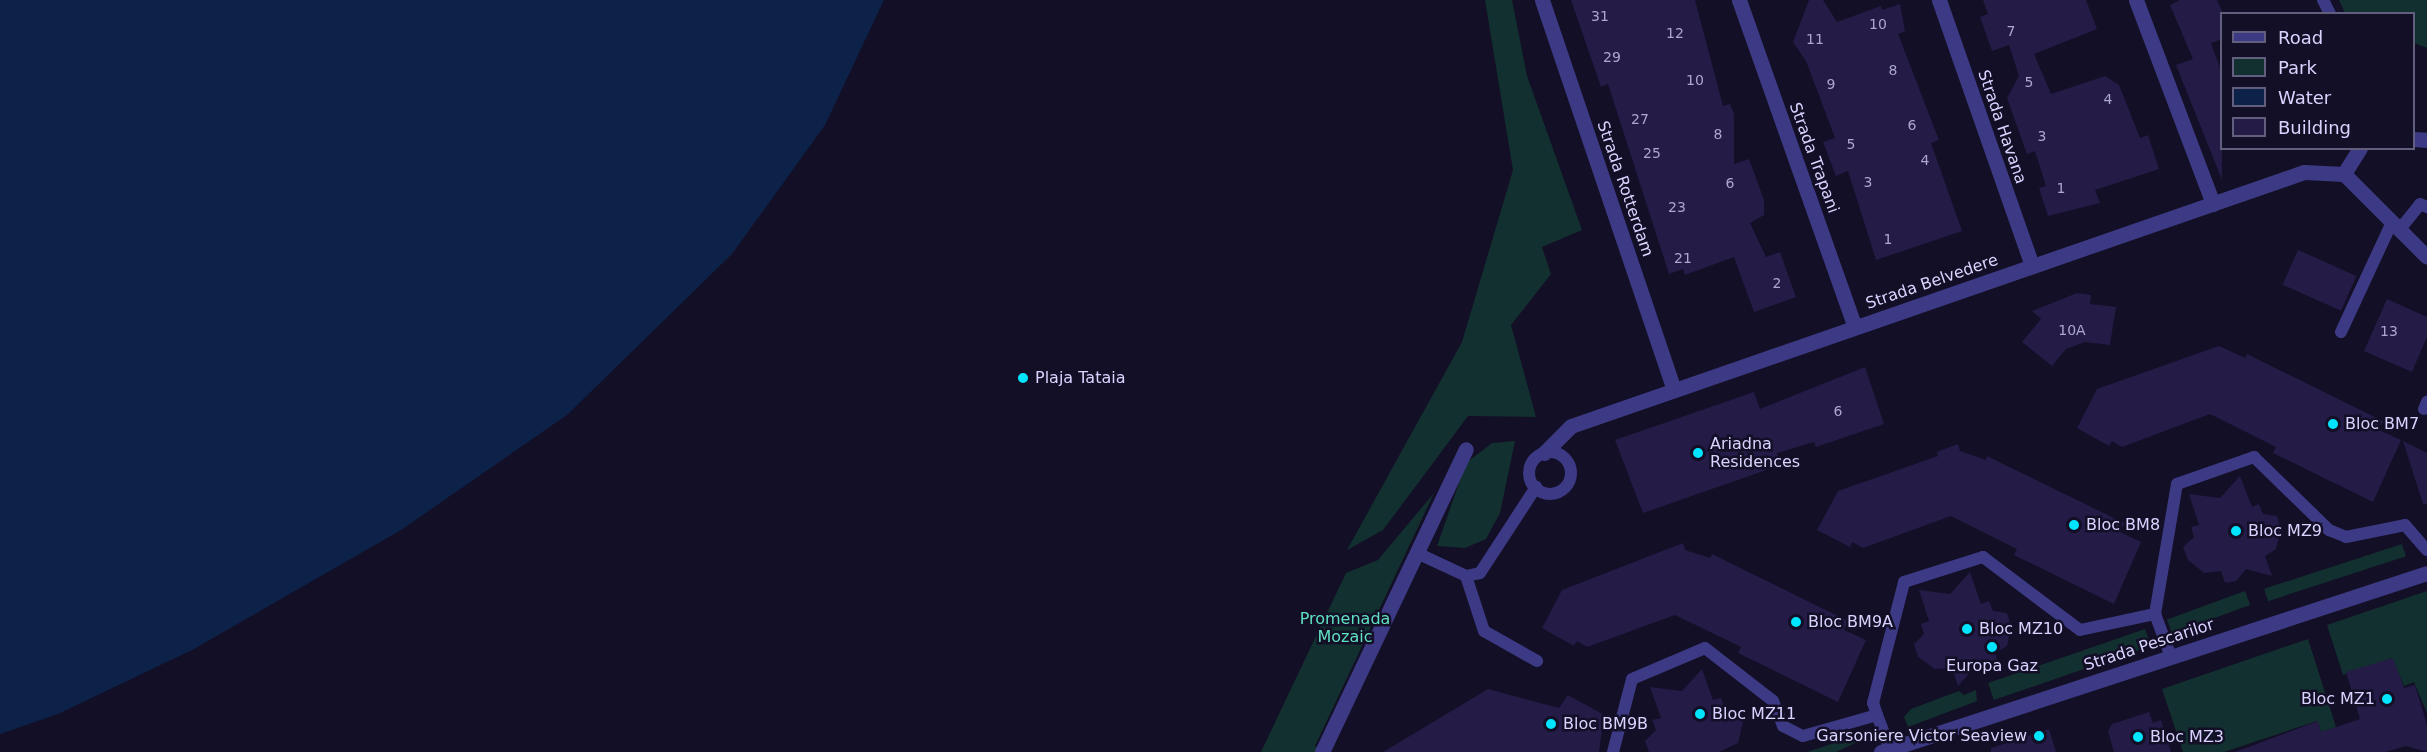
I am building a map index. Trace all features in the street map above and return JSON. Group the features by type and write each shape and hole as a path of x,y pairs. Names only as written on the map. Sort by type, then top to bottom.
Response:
{"street":[{"name":"Strada Rotterdam","path":"1542,0 1674,390"},
{"name":"Strada Trapani","path":"1739,0 1856,327"},
{"name":"Strada Havana","path":"1939,0 2032,266"},
{"path":"2136,0 2213,204"},
{"path":"2359,150 2344,174 2427,257"},
{"name":"Strada Belvedere","path":"1544,453 1571,426 1674,390 2304,172 2344,174"},
{"path":"1322,752 1466,449"},
{"name":"Strada Pescarilor","path":"1886,751 2427,573"}],"lane":[{"path":"2341,332 2396,225 2420,204 2427,207"},
{"path":"1466,576 1488,567 1536,487 1557,493 1571,476 1565,458 1544,453"},
{"name":"Strada Belvedere","path":"1536,487 1530,473 1532,463 1544,453"},
{"path":"2171,657 2155,614 2177,484 2254,458 2329,530 2346,537 2405,525 2427,550"},
{"path":"1417,553 1466,576 1484,631 1537,661"},
{"path":"1886,751 1873,703 1904,582 1983,557 2080,630 2155,614"},
{"path":"1613,752 1632,679 1704,648 1773,701 1783,726 1803,736 1877,715"}],"green space":[{"path":"1485,0 1512,0 1527,76 1582,230 1542,247 1551,274 1511,325 1536,417 1468,416 1383,530 1347,550 1462,342 1513,170"},
{"path":"2339,0 2427,0 2427,48 2415,43 2415,12 2345,12"},
{"path":"1515,441 1500,513 1486,539 1465,548 1437,546 1466,463 1492,443"},
{"name":"Promenada Mozaic","path":"1434,493 1315,746 1326,752 1261,752 1346,573 1378,560"},
{"path":"2402,544 2406,556 2268,601 2264,589"},
{"path":"2245,591 2250,605 2172,633 2167,619"},
{"path":"2427,591 2427,713 2414,682 2404,686 2392,658 2343,675 2327,625"},
{"path":"2145,629 2151,646 1994,700 1988,683"},
{"path":"2308,639 2336,727 2321,732 2317,721 2224,752 2183,752 2162,689"},
{"path":"1976,690 1977,701 1908,727 1904,717 1911,709 1959,691 1964,695"},
{"path":"1862,734 1862,740 1836,752 1807,752"}],"water":[{"path":"0,0 884,0 825,125 732,254 567,415 401,530 194,649 58,714 0,734"}],"building":[{"path":"1571,0 1695,0 1723,106 1730,104 1734,114 1734,164 1749,159 1764,200 1764,215 1750,223 1766,257 1780,252 1796,297 1754,312 1734,257 1685,275 1683,269 1669,274 1608,84 1601,87"},
{"path":"1809,0 1823,0 1837,22 1881,6 1882,10 1900,4 1905,31 1898,34 1939,140 1931,143 1962,231 1876,260 1848,171 1836,176 1823,142 1835,138 1806,61 1793,42"},
{"path":"1983,0 2086,0 2097,29 2034,54 2051,94 2105,76 2119,85 2140,138 2148,135 2159,169 2095,190 2100,203 2048,216 2039,188 2046,186 2035,151 2027,154 2007,98 2019,76 2009,45 1992,51 1980,17 1988,14"},
{"path":"2180,0 2217,0 2222,11 2220,12 2220,40 2211,43 2220,68 2222,180 2176,65 2193,59 2170,5"},
{"path":"2298,250 2356,276 2341,311 2283,285"},
{"path":"2077,293 2091,295 2090,304 2116,307 2110,345 2085,342 2066,349 2052,366 2022,342 2041,319 2032,311"},
{"path":"2387,299 2427,317 2427,337 2412,372 2364,351"},
{"name":"Bloc BM7","path":"2219,346 2245,358 2247,354 2383,421 2379,430 2401,440 2373,502 2273,453 2276,447 2210,414 2122,447 2112,441 2109,446 2077,428 2097,389"},
{"name":"Ariadna Residences","path":"1865,367 1884,424 1816,447 1814,442 1777,453 1781,465 1643,513 1615,440 1754,392 1760,409"},
{"path":"2403,441 2427,453 2427,504 2423,504"},
{"name":"Bloc BM8","path":"1958,444 1960,451 1986,460 1987,456 2124,523 2120,532 2141,542 2114,604 2014,555 2017,549 1951,516 1863,548 1852,542 1850,547 1817,530 1838,491 1938,456 1937,452"},
{"name":"Bloc MZ9","path":"2240,476 2252,507 2259,504 2263,514 2277,516 2281,529 2276,549 2265,556 2272,576 2246,569 2236,581 2225,583 2221,571 2204,573 2188,560 2183,547 2194,537 2191,527 2199,525 2189,494 2220,498"},
{"name":"Bloc BM9A","path":"1683,543 1685,550 1710,558 1712,554 1848,621 1844,630 1866,640 1838,702 1738,653 1741,647 1675,615 1587,647 1577,641 1574,646 1542,628 1562,590"},
{"name":"Bloc MZ10","path":"1970,572 1981,604 1989,601 1993,611 2007,613 2011,626 2007,646 1995,653 2002,673 1976,666 1958,686 1952,668 1935,669 1918,657 1914,644 1924,634 1921,624 1929,621 1919,590 1950,594"},
{"name":"Bloc MZ1","path":"2393,658 2404,688 2415,685 2427,725 2427,752 2406,746 2385,752 2235,752 2318,721 2321,732 2360,719 2346,672"},
{"name":"Bloc MZ11","path":"1702,669 1713,700 1721,698 1725,708 1738,710 1743,722 1738,743 1719,752 1649,752 1645,741 1656,730 1652,720 1661,718 1650,687 1682,691"},
{"name":"Bloc BM9B","path":"1488,689 1559,708 1568,695 1604,715 1599,752 1383,752"},
{"name":"Bloc MZ3","path":"2149,712 2153,723 2161,720 2171,752 2114,752 2108,731 2112,724"},
{"name":"Garsoniere Victor Seaview","path":"2049,729 2056,752 1991,752 1991,748"}],"place":[{"name":"Plaja Tataia","path":"1023,378"},
{"name":"Bloc BM7","path":"2333,424"},
{"name":"Ariadna Residences","path":"1698,453"},
{"name":"Bloc BM8","path":"2074,525"},
{"name":"Bloc MZ9","path":"2236,531"},
{"name":"Bloc BM9A","path":"1796,622"},
{"name":"Bloc MZ10","path":"1967,629"},
{"name":"Europa Gaz","path":"1992,647"},
{"name":"Bloc MZ1","path":"2387,699"},
{"name":"Bloc MZ11","path":"1700,714"},
{"name":"Bloc BM9B","path":"1551,724"},
{"name":"Garsoniere Victor Seaview","path":"2039,736"},
{"name":"Bloc MZ3","path":"2138,737"}]}
